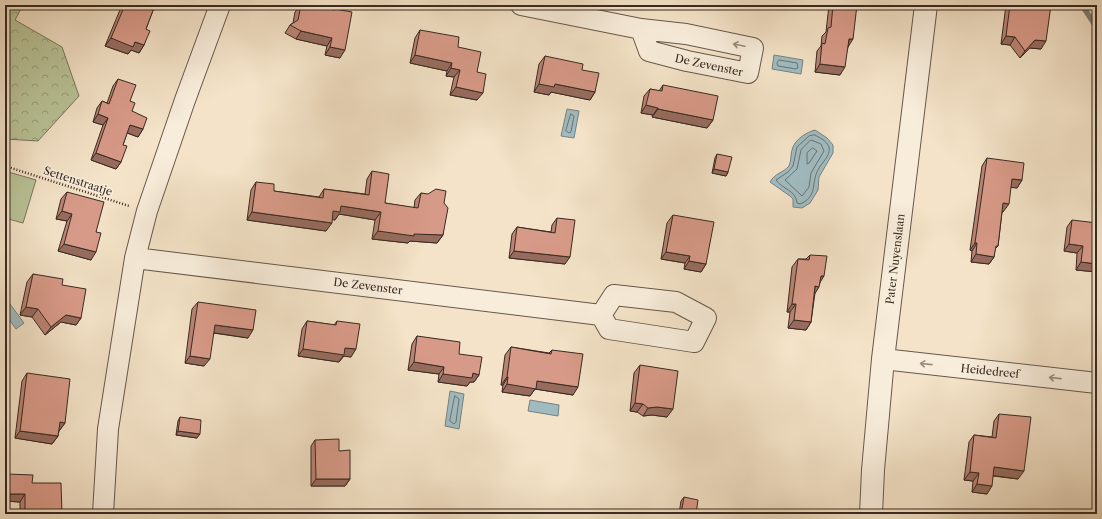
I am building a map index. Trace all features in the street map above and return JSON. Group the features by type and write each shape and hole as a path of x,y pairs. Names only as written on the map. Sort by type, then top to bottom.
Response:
{"street":[{"path":"104,514 108,429 135,258 147,211 185,100 220,5"},
{"name":"De Zevenster","path":"521,5 641,29 686,34 753,48 748,74 649,51 641,29"},
{"name":"Pater Nuyenslaan","path":"871,514 873,470 883,359 926,5"},
{"name":"De Zevenster","path":"135,258 601,315"},
{"name":"Heidedreef","path":"883,359 1097,383"}],"path":[{"name":"Settenstraatje","path":"5,166 147,211"}],"green space":[{"path":"5,5 23,5 15,20 62,47 79,96 38,141 5,139"},
{"path":"5,171 36,180 23,223 5,218"}],"water":[{"path":"774,55 803,60 801,74 772,69"},
{"path":"567,109 579,111 574,138 561,136"},
{"path":"815,130 827,138 833,145 833,153 819,177 818,190 810,203 802,208 793,207 793,199 770,182 774,177 789,166 794,144 805,134"},
{"path":"10,304 24,323 16,329 5,314 5,308"},
{"path":"450,391 464,394 459,429 445,426"},
{"path":"530,400 559,405 558,416 528,411"}],"building":[{"path":"125,5 155,5 146,29 150,31 144,45 135,42 133,47 111,38"},
{"path":"301,5 352,12 345,50 330,47 332,38 301,31 290,25 298,20"},
{"path":"833,5 857,5 853,39 849,39 845,67 820,64 822,43 825,44 828,28 831,27"},
{"path":"1010,5 1051,5 1046,41 1035,40 1025,51 1015,37 1006,36"},
{"path":"420,30 459,37 458,47 481,52 477,72 486,74 483,93 456,87 460,70 451,68 452,63 415,55"},
{"path":"545,56 583,64 582,70 599,73 595,92 555,84 554,87 539,84"},
{"path":"118,79 136,85 130,101 135,103 132,111 147,118 143,129 130,125 123,145 127,146 121,162 96,153 108,118 98,114 102,101 109,104"},
{"path":"663,85 718,96 713,120 658,109 646,105 650,89 662,91"},
{"path":"717,154 732,157 728,172 714,169"},
{"path":"987,158 1024,163 1022,180 1012,179 1009,204 1003,203 998,246 996,246 994,257 976,254 977,243 975,243"},
{"path":"372,171 389,174 385,203 418,208 421,193 428,194 436,189 446,191 444,203 448,208 443,235 414,234 414,236 378,231 381,212 341,206 340,212 333,211 332,223 252,212 256,182 274,184 274,191 323,198 324,189 369,195"},
{"path":"67,192 104,202 96,232 101,233 96,252 64,244 72,214 62,211"},
{"path":"673,215 714,222 706,264 689,261 690,256 666,252"},
{"path":"557,218 575,220 570,257 514,251 517,227 555,233"},
{"path":"1072,220 1097,223 1097,264 1081,262 1083,246 1069,244"},
{"path":"810,255 827,256 824,276 821,276 819,287 815,286 811,322 794,320 796,304 792,304 798,259 809,260"},
{"path":"33,274 63,279 62,285 86,289 81,318 66,315 51,327 38,309 26,307"},
{"path":"198,302 256,310 253,330 215,325 210,359 190,356"},
{"path":"307,321 336,325 337,321 360,324 356,349 345,348 344,355 303,349"},
{"path":"417,336 460,342 459,354 482,357 479,375 473,373 472,378 443,374 444,367 414,362"},
{"path":"511,347 551,354 552,350 583,354 578,387 537,381 536,389 507,384"},
{"path":"640,365 678,371 673,409 657,407 648,408 643,404 635,403"},
{"path":"27,373 70,379 65,423 60,422 58,436 20,431"},
{"path":"999,414 1031,417 1024,471 994,467 992,486 977,484 979,473 970,472 974,435 996,438"},
{"path":"180,417 201,420 200,434 178,431"},
{"path":"339,439 339,451 350,450 350,479 316,479 315,440"},
{"path":"7,474 33,475 32,483 61,483 62,514 25,514 25,494 7,494"},
{"path":"684,497 698,500 696,514 681,514"}],"waterway":[{"path":"1082,5 1097,28"}]}
